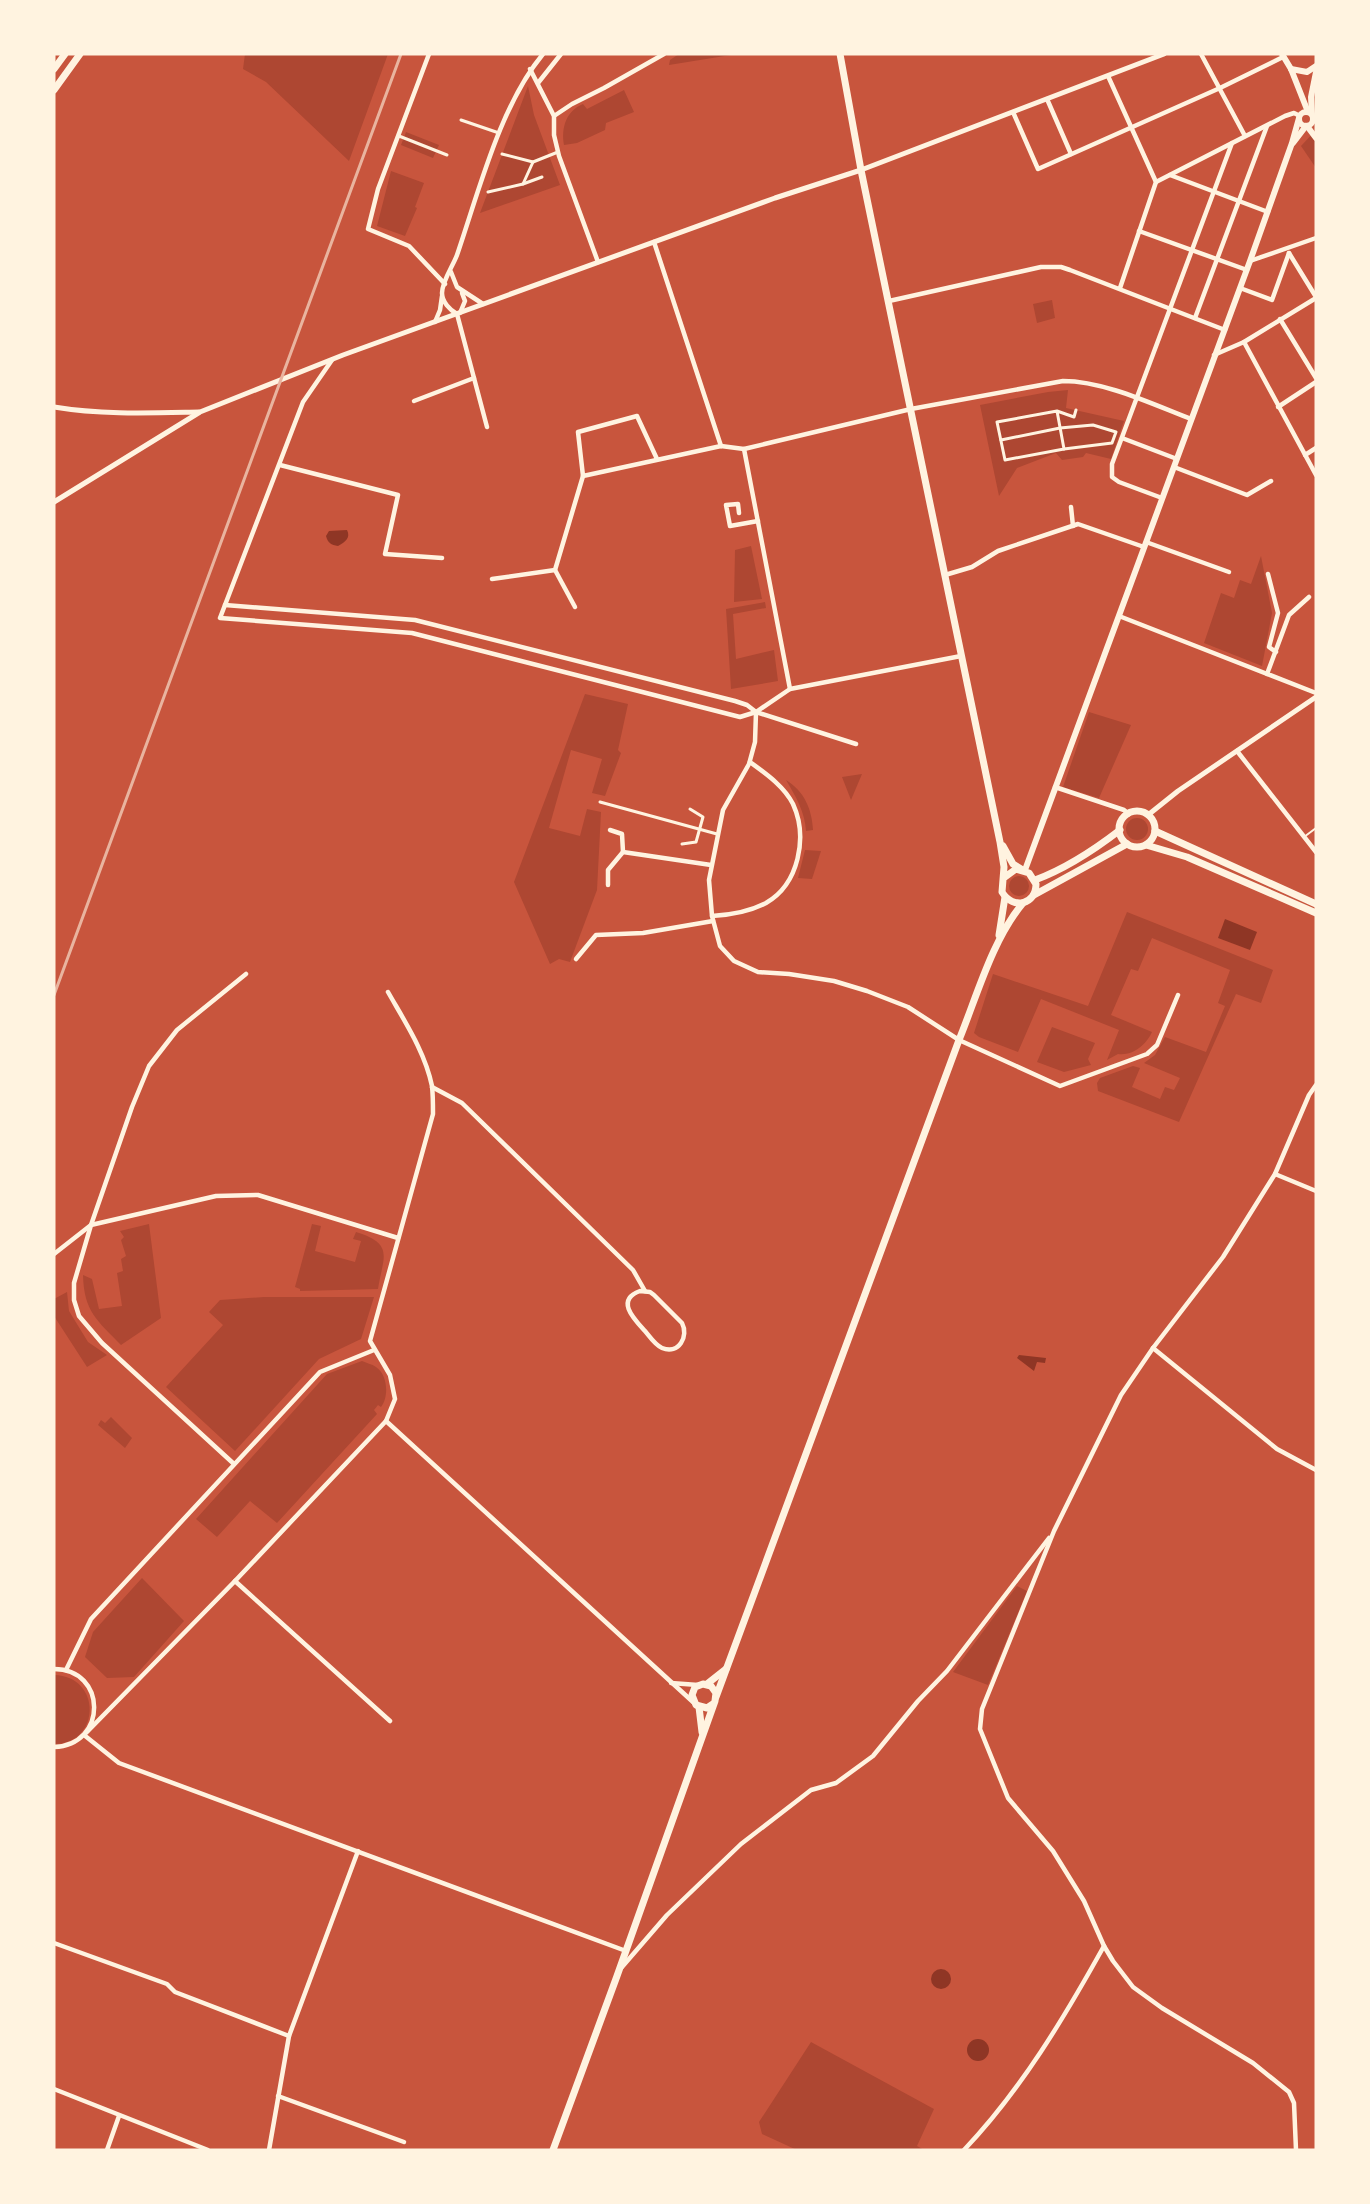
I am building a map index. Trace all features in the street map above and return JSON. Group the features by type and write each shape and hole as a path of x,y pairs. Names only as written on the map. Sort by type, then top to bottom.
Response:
{"main road":[{"path":"54,69 65,54"},
{"path":"54,90 80,54"},
{"path":"840,54 861,170 1000,842 1005,877"},
{"path":"1283,56 1313,117"},
{"path":"1291,69 1302,72 1316,66"},
{"path":"1292,143 1313,122 1311,98 1316,72"},
{"path":"1300,117 1313,117"},
{"path":"1300,117 1301,124 1307,126 1316,138"},
{"path":"1023,870 1247,270 1300,117"},
{"path":"1035,880 1069,864 1104,843 1119,830 1122,821 1129,814 1139,812 1148,815 1155,825 1152,839 1146,845"},
{"path":"1119,830 1127,844 1136,847 1146,845 1187,857 1316,914"},
{"path":"1155,831 1316,904"},
{"path":"1000,842 1013,864 1035,880 1034,895"},
{"path":"553,2150 715,1700 959,1040 997,946 1012,917 1023,903 1127,844"},
{"path":"997,946 1005,897 1001,887 1005,877 1012,871 1023,870"},
{"path":"1005,897 1013,903 1023,903"},
{"path":"703,1735 693,1691 698,1685 707,1684 728,1667"},
{"path":"707,1684 714,1689 715,1700"},
{"path":"696,1705 707,1708 715,1700"}],"street":[{"path":"429,54 378,189 368,229 409,246 445,284"},
{"path":"435,322 440,310 442,290 499,133 530,69 543,54"},
{"path":"538,83 561,54"},
{"path":"554,116 664,54"},
{"path":"54,502 200,412 483,304 861,170 1164,54"},
{"path":"1201,54 1245,136"},
{"path":"1013,112 1038,169 1220,88 1283,56"},
{"path":"530,69 554,116 554,135 558,152 598,262"},
{"path":"1108,76 1156,182 1120,288"},
{"path":"1047,99 1071,154"},
{"path":"1156,182 1285,116 1294,113 1300,117"},
{"path":"461,120 499,133"},
{"path":"1195,318 1267,126"},
{"path":"398,136 447,155"},
{"path":"1162,498 1119,482 1112,477 1112,464 1232,143"},
{"path":"502,154 533,162 558,152"},
{"path":"523,184 533,162"},
{"path":"1170,175 1268,212"},
{"path":"488,192 542,177"},
{"path":"1139,231 1247,270"},
{"path":"1250,261 1288,251 1316,238"},
{"path":"654,242 721,446"},
{"path":"1214,355 1244,342 1316,297 1288,251"},
{"path":"1240,288 1272,300 1288,251"},
{"path":"889,301 1041,267 1061,267 1224,330"},
{"path":"451,270 452,279 465,301 459,313 487,427"},
{"path":"460,290 483,304"},
{"path":"442,296 452,311 459,313"},
{"path":"1278,406 1316,380 1280,320"},
{"path":"1244,342 1316,476"},
{"path":"332,360 303,402 220,618 412,633 741,717 756,712 790,689 961,656"},
{"path":"414,401 474,378"},
{"path":"583,476 721,446 744,449 911,409 1063,381 1080,381 1137,398 1191,418"},
{"path":"54,407 122,413 200,412"},
{"path":"1001,440 1060,428 1093,425 1116,432 1112,443 1005,460 997,422 1057,411 1074,417 1076,410"},
{"path":"1057,411 1064,449"},
{"path":"575,607 555,570 583,476 578,432 637,416 657,459"},
{"path":"1122,438 1177,459"},
{"path":"1305,455 1316,448"},
{"path":"744,449 790,689"},
{"path":"280,465 398,495 385,554 442,558"},
{"path":"1174,466 1247,495 1271,481"},
{"path":"739,513 738,504 726,505 730,526 758,521"},
{"path":"1071,507 1073,526"},
{"path":"945,574 972,567 998,550 1078,524 1229,572"},
{"path":"492,579 555,570"},
{"path":"1268,574 1278,613 1269,647 1275,652"},
{"path":"1267,674 1289,615 1309,597"},
{"path":"225,605 415,620 702,692 747,705 756,712 856,744"},
{"path":"1119,616 1316,695"},
{"path":"1148,815 1178,791 1316,695"},
{"path":"756,712 755,742 750,762 723,810 709,880 712,918 720,946 734,961 758,972 834,981 867,991 908,1007 959,1040 1060,1086 1147,1054 1157,1045 1178,995"},
{"path":"1237,751 1316,852"},
{"path":"576,959 596,935 643,933 732,915 765,903 779,891 786,883 800,855 801,833 792,802 775,782 750,762"},
{"path":"1055,787 1124,810 1129,814"},
{"path":"600,802 717,834"},
{"path":"682,844 696,842 703,817 690,809"},
{"path":"608,885 608,870 622,852 622,834 610,830"},
{"path":"622,852 711,865"},
{"path":"234,1464 102,1342 79,1316 74,1300 74,1283 91,1225 132,1107 149,1066 177,1030 246,974"},
{"path":"54,1747 66,1746 84,1735 236,1581 386,1421 395,1399 390,1375 370,1341 433,1114 432,1088 425,1063 388,992"},
{"path":"1296,2150 1294,2103 1289,2092 1253,2063 1162,2008 1134,1987 1104,1946 1084,1902 1053,1851 1008,1798 980,1729 982,1709 1054,1531 1121,1395 1153,1348 1223,1257 1275,1174 1309,1095 1316,1085"},
{"path":"432,1088 462,1103 633,1270 645,1291 654,1295 682,1323 684,1338 677,1347 662,1348 630,1316 627,1306 631,1296 645,1291"},
{"path":"1275,1174 1316,1191"},
{"path":"54,1254 91,1225 216,1196 258,1195 398,1238"},
{"path":"1153,1348 1277,1449 1316,1470"},
{"path":"66,1670 92,1619 320,1372 374,1350"},
{"path":"386,1421 696,1705"},
{"path":"620,1969 667,1915 741,1844 811,1790 836,1783 873,1756 918,1701 947,1671 1054,1531"},
{"path":"236,1581 390,1721"},
{"path":"54,1669 66,1670 83,1680 93,1697 93,1717 84,1735"},
{"path":"671,1683 698,1685"},
{"path":"84,1735 119,1763 626,1951"},
{"path":"269,2150 289,2036 358,1851"},
{"path":"54,1943 167,1984 175,1992 289,2036"},
{"path":"964,2150 990,2123 1028,2071 1071,2006 1104,1946"},
{"path":"54,2089 208,2150"},
{"path":"278,2097 404,2142"},
{"path":"107,2150 120,2116"}],"lane":[{"path":"1304,837 1316,828"}],"shaded area":[{"path":"245,54 388,54 349,161 266,82 243,69"},
{"path":"679,54 737,54 669,65 670,60"},
{"path":"528,86 534,115 560,185 480,213"},
{"path":"624,90 634,112 606,123 605,130 577,143 564,145 564,126 572,111 583,104 587,109"},
{"path":"1316,130 1316,168 1301,146"},
{"path":"406,132 439,145 433,158 401,145"},
{"path":"391,171 424,183 415,207 417,208 405,236 377,226"},
{"path":"1052,300 1055,318 1037,323 1033,304"},
{"path":"1068,390 1066,408 1124,421 1111,459 1086,453 1083,457 1062,460 1056,453 1017,468 999,496 980,405"},
{"path":"347,530 348,538 338,546 332,544 326,536 329,531"},
{"path":"751,546 762,599 734,602 735,550"},
{"path":"1261,556 1272,613 1262,666 1204,643 1221,593 1234,598 1240,580 1251,584"},
{"path":"765,602 766,608 733,614 736,659 774,650 778,681 731,689 726,609"},
{"path":"585,694 628,704 618,750 621,753 605,796 592,793 602,759 571,750 549,828 580,836 587,809 601,812 597,890 570,962 559,959 550,964 514,882"},
{"path":"1089,712 1131,725 1099,798 1063,787"},
{"path":"862,774 851,800 842,777"},
{"path":"786,780 806,801 813,830 806,831 802,811"},
{"path":"1137,818 1147,825 1148,829 1141,839 1137,840 1127,833 1126,829 1133,819"},
{"path":"805,850 821,851 812,879 798,878"},
{"path":"1015,876 1023,876 1029,882 1029,890 1023,896 1015,896 1009,890 1009,882"},
{"path":"1127,912 1273,970 1261,1003 1236,994 1179,1122 1098,1091 1097,1083 1100,1078 1133,1066 1140,1068 1132,1087 1160,1099 1165,1087 1174,1090 1180,1078 1144,1063 1155,1055 1165,1037 1206,1052 1225,1006 1218,1003 1230,970 1152,938 1138,971 1131,969 1111,1015 1152,1032 1138,1049 1118,1054 1107,1060 1119,1030 1041,999 1018,1052 974,1033 993,974 1088,1006"},
{"path":"1225,919 1257,932 1250,950 1218,938"},
{"path":"1052,1027 1095,1043 1088,1059 1091,1065 1064,1072 1037,1062"},
{"path":"149,1224 161,1318 121,1345 99,1322 89,1307 83,1275 92,1279 99,1309 122,1306 117,1273 123,1271 121,1259 126,1256 121,1240 124,1237 120,1231"},
{"path":"312,1224 321,1226 315,1251 355,1262 361,1241 353,1239 356,1232 377,1241 384,1253 378,1289 300,1291 295,1287"},
{"path":"67,1292 69,1311 88,1342 107,1355 87,1367 54,1316 54,1299"},
{"path":"264,1297 374,1297 361,1339 319,1359 235,1451 166,1387 223,1325 209,1312 220,1300"},
{"path":"1019,1355 1046,1358 1045,1363 1037,1362 1034,1371 1017,1358"},
{"path":"362,1361 376,1367 383,1375 386,1386 384,1403 381,1407 378,1405 374,1410 377,1414 277,1523 250,1501 217,1537 196,1519 327,1374"},
{"path":"111,1417 132,1438 125,1448 98,1425 101,1420 105,1423"},
{"path":"142,1578 184,1621 134,1677 107,1678 85,1657 93,1632"},
{"path":"1017,1586 1027,1591 988,1685 953,1672"},
{"path":"54,1675 70,1678 81,1686 90,1710 81,1733 69,1741 54,1744"},
{"path":"941,1969 948,1972 951,1979 948,1986 941,1989 934,1986 931,1979 934,1972"},
{"path":"978,2039 986,2042 989,2050 986,2058 978,2061 970,2058 967,2050 970,2042"},
{"path":"811,2042 934,2109 917,2146 924,2150 797,2150 762,2134 759,2122"}],"railway":[{"path":"54,995 401,54"}]}
